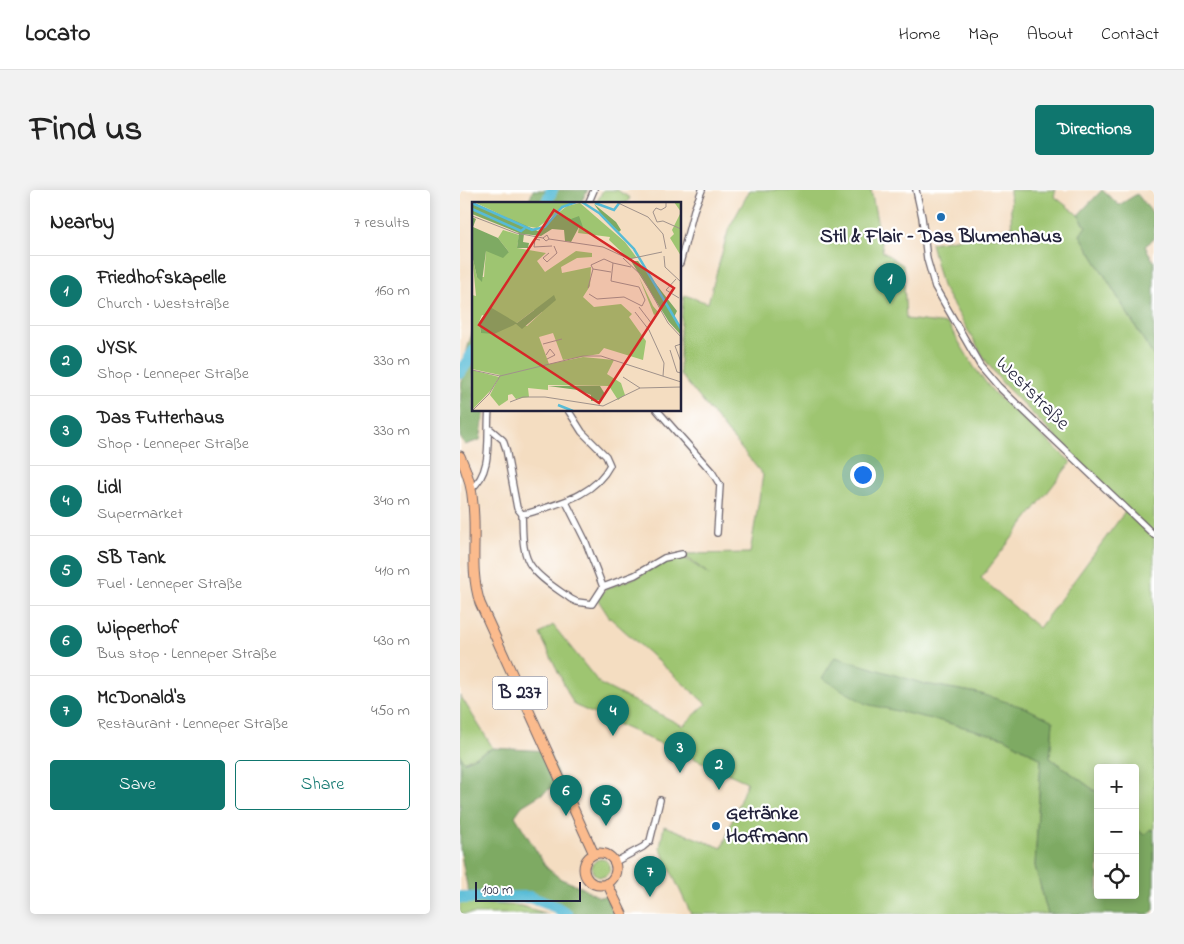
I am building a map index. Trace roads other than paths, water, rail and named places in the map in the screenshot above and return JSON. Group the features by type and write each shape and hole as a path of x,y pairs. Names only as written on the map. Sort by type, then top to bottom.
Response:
{"main road":[{"name":"B 237","path":"460,456 465,466 474,506 473,578 480,603 594,854"},
{"path":"594,854 608,855 615,862 614,876 607,883 595,883 586,876 586,861 594,854"},
{"path":"607,883 622,914"}],"street":[{"path":"589,202 594,190"},
{"path":"681,260 694,210 702,190"},
{"name":"Weststraße","path":"916,190 922,217 927,259 934,287 980,365 999,388 1154,535"},
{"path":"471,490 477,485 484,471 489,411"},
{"path":"522,514 566,502 579,496 605,475 610,465 606,456 582,432 569,411"},
{"path":"658,411 712,472 720,485 717,533"},
{"path":"489,428 503,440 506,449 515,504 522,514 522,532 526,554 531,566 540,576 577,602 592,604 603,587 635,575 664,558 682,554"},
{"path":"566,502 585,540 603,587"},
{"path":"615,862 644,847 650,841 660,800"}],"waterway":[{"path":"547,202 552,190"},
{"path":"460,373 472,354"},
{"path":"460,897 530,897 556,907 567,914"}],"place":[{"name":"Stil & Flair – Das Blumenhaus","path":"941,217"},
{"name":"Friedhofskapelle","path":"890,304"},
{"name":"Lidl","path":"613,736"},
{"name":"Das Futterhaus","path":"680,773"},
{"name":"JYSK","path":"719,790"},
{"name":"Wipperhof","path":"566,816"},
{"name":"SB Tank","path":"606,826"},
{"name":"Getränke Hoffmann","path":"716,826"},
{"name":"McDonald's","path":"650,897"}]}
